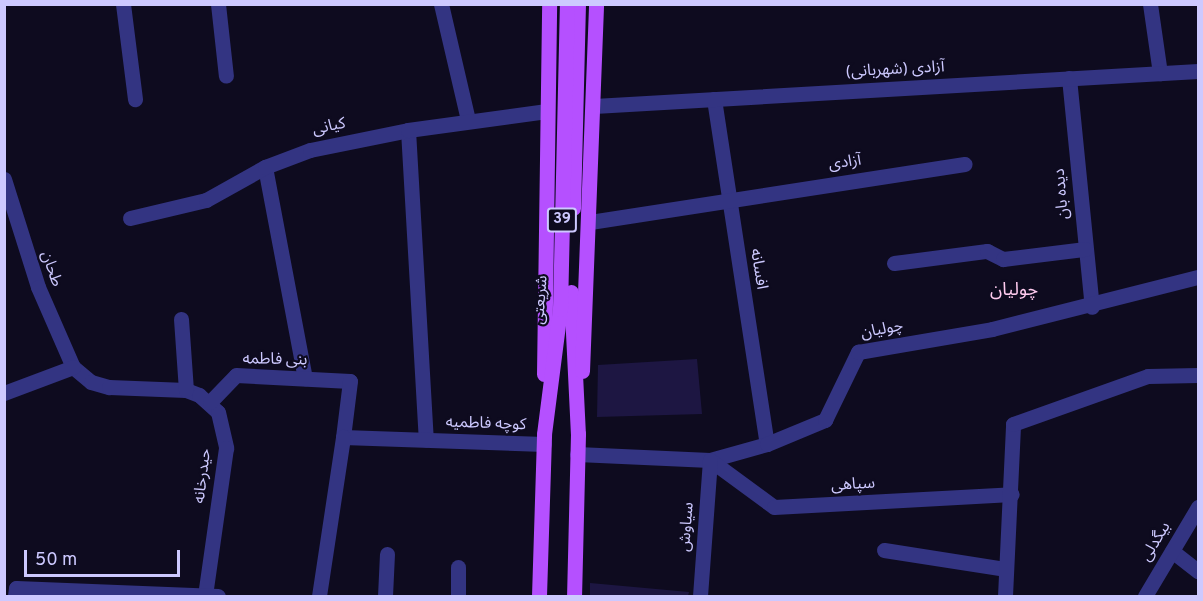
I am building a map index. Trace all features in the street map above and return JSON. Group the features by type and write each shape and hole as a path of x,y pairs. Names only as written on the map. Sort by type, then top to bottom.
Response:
{"main road":[{"path":"544,439 549,4"},
{"name":"شریعتی","path":"539,597 544,439 560,309 567,4"},
{"name":"شریعتی","path":"574,597 578,434 571,309 578,4"},
{"path":"578,434 590,222 596,4"}],"street":[{"path":"123,4 135,99"},
{"path":"218,4 226,76"},
{"path":"441,4 468,120"},
{"path":"1150,4 1160,73"},
{"name":"آزادی (شهربانی)","path":"594,106 1198,71"},
{"name":"دیده بان","path":"1069,78 1092,307"},
{"name":"افسانه","path":"714,99 766,444"},
{"name":"کیانی","path":"130,219 206,200 265,167 310,150 468,120 547,111"},
{"path":"408,130 426,439"},
{"name":"آزادی","path":"590,222 729,197 965,164"},
{"path":"265,167 305,378"},
{"name":"طحان","path":"4,179 38,287 73,367"},
{"path":"894,263 987,251 1003,259 1085,249"},
{"name":"چولیان","path":"577,454 710,460 766,444 825,420 858,352 1092,307 1198,277"},
{"path":"181,319 186,390"},
{"path":"4,393 73,367 91,382 110,387 186,390 210,402"},
{"name":"بنی فاطمه","path":"210,402 236,375 350,381 343,437"},
{"path":"1005,597 1005,569 1012,494 1013,424 1148,376 1198,375"},
{"name":"حیدرخانه","path":"210,402 224,423 226,448 210,596"},
{"path":"319,597 343,437"},
{"name":"کوچه فاطمیه","path":"343,437 544,439"},
{"name":"سپاهی","path":"710,460 774,507 1012,494"},
{"name":"سیاوش","path":"700,597 710,460"},
{"name":"بیگدلی","path":"1145,597 1198,507"},
{"path":"884,550 1005,569"},
{"path":"1172,551 1198,572"},
{"path":"385,597 387,554"},
{"path":"458,567 458,597"},
{"path":"15,597 16,588 210,596"}],"building":[{"path":"697,359 702,414 597,417 598,365"},
{"path":"590,583 689,592 688,596 590,596"}],"district":[{"name":"چولیان","path":"1014,291"}]}
